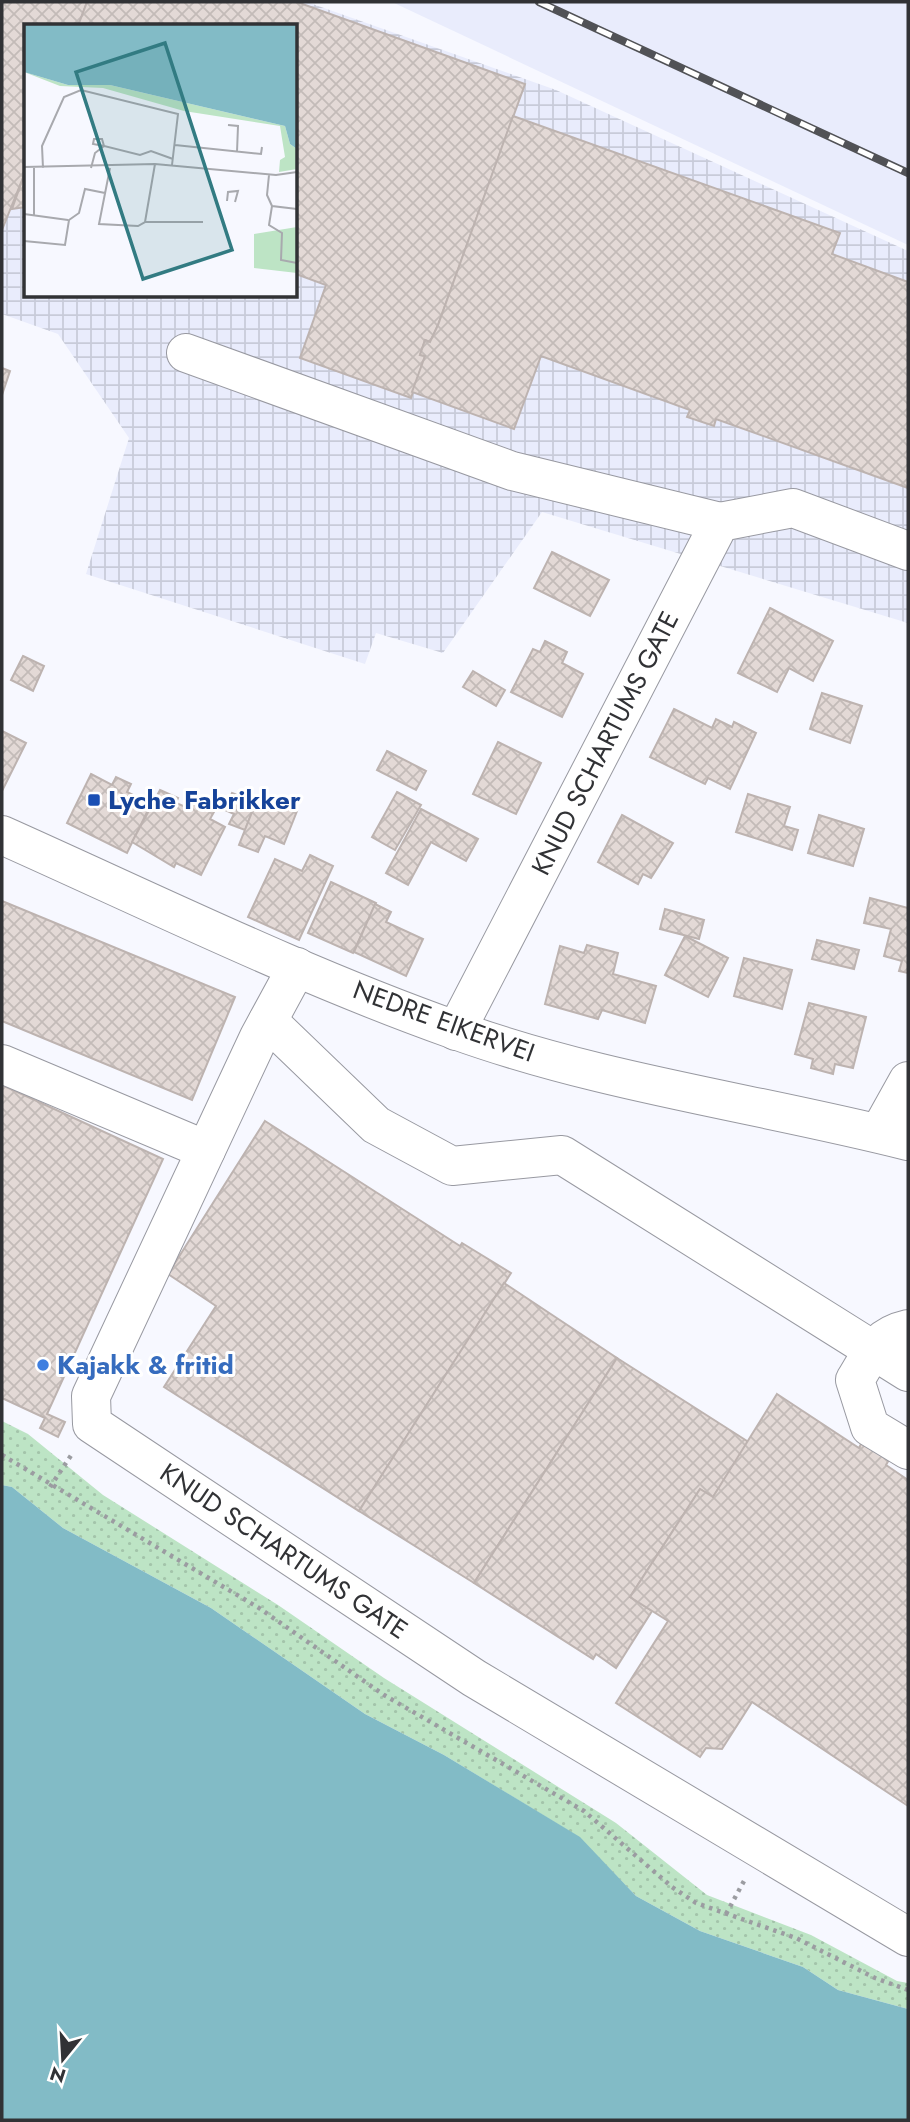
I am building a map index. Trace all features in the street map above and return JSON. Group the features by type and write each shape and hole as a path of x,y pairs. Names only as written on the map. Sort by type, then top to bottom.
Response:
{"main road":[{"path":"186,353 512,471 720,522 793,508 908,551"},
{"name":"KNUD SCHARTUMS GATE","path":"456,1031 720,522"},
{"name":"NEDRE EIKERVEI","path":"2,835 297,967 456,1031 589,1071 894,1137"},
{"name":"KNUD SCHARTUMS GATE","path":"297,967 206,1150 91,1396 92,1424 474,1678 908,1937"},
{"path":"268,1021 376,1125 441,1161 452,1166 562,1155 908,1372"},
{"path":"2,1064 206,1150"},
{"path":"894,1137 908,1081"},
{"path":"908,1329 889,1333 873,1350 855,1380 870,1427 908,1450"}],"path":[{"path":"2,1455 259,1608 384,1695 584,1811 672,1887 696,1903 796,1938 875,1978 908,1990"}],"shaded area":[{"path":"2,2 307,2 556,90 908,251 908,623 542,512 443,653 376,633 365,664 86,574 129,438 58,334 2,314"},
{"path":"392,2 908,2 908,245"}],"green space":[{"path":"2,1421 28,1434 103,1495 278,1605 384,1678 616,1823 707,1895 811,1935 897,1981 908,1983 908,2009 838,1990 803,1967 700,1931 636,1896 579,1837 444,1755 365,1714 211,1608 63,1528 12,1487 2,1485"}],"water":[{"path":"2,1485 12,1487 63,1528 211,1608 365,1714 444,1755 580,1837 636,1896 700,1931 803,1967 838,1990 908,2009 908,2120 2,2120"}],"building":[{"path":"2,2 87,2 79,24 24,24 24,175 2,230"},
{"path":"87,2 297,2 525,84 438,325 430,342 425,340 420,355 425,356 411,398 300,358 326,285 298,275 298,24 79,24"},
{"path":"513,116 840,233 832,254 908,282 908,488 716,419 714,426 687,417 690,410 541,356 514,429 412,392 425,356 420,355 425,340 430,342 438,325"},
{"path":"24,176 24,207 12,209"},
{"path":"2,368 10,371 2,395"},
{"path":"552,552 609,580 590,616 534,588"},
{"path":"770,608 833,641 813,681 789,668 777,692 738,673"},
{"path":"545,641 567,652 562,663 583,674 562,717 511,692 533,649 540,652"},
{"path":"23,656 44,666 33,691 11,680"},
{"path":"473,671 505,690 496,706 463,687"},
{"path":"822,693 862,706 850,743 810,729"},
{"path":"674,709 712,728 716,719 732,727 734,722 756,733 730,789 708,778 705,784 650,757"},
{"path":"2,731 26,743 2,791"},
{"path":"498,742 541,763 516,814 473,794"},
{"path":"387,751 426,771 416,790 377,770"},
{"path":"91,774 112,785 116,777 131,784 127,792 151,804 127,853 67,823"},
{"path":"160,790 178,798 176,803 188,808 191,801 214,812 210,819 225,827 201,875 176,863 174,867 132,842"},
{"path":"397,792 421,805 395,850 372,837"},
{"path":"232,793 256,802 245,830 229,824 234,814 225,810"},
{"path":"748,794 790,807 784,826 798,830 792,850 736,832"},
{"path":"256,802 272,809 275,802 297,811 284,844 265,836 258,852 239,845"},
{"path":"421,809 478,839 466,861 431,842 408,885 386,873"},
{"path":"622,815 673,843 651,878 643,874 638,884 598,862"},
{"path":"819,815 864,829 853,866 808,853"},
{"path":"310,855 333,866 299,940 248,917 275,859 302,871"},
{"path":"331,882 376,903 353,953 308,933"},
{"path":"870,898 908,908 908,973 899,971 902,961 884,956 891,929 864,923"},
{"path":"2,901 235,997 192,1100 2,1021"},
{"path":"375,904 391,912 386,922 423,939 406,976 354,952"},
{"path":"665,909 704,920 699,939 660,929"},
{"path":"685,936 728,958 708,997 665,975"},
{"path":"817,940 859,950 854,969 812,959"},
{"path":"587,945 618,953 613,974 656,986 645,1023 602,1010 598,1019 545,1004 560,946 584,953"},
{"path":"744,958 792,970 782,1009 734,996"},
{"path":"809,1003 866,1017 853,1068 835,1064 833,1074 811,1068 813,1059 795,1054"},
{"path":"2,1085 163,1159 47,1414 65,1422 58,1437 40,1428 45,1418 2,1398"},
{"path":"265,1121 460,1246 462,1243 511,1273 359,1511 164,1387 216,1306 168,1274"},
{"path":"504,1283 617,1358 474,1583 359,1511"},
{"path":"617,1358 747,1441 747,1444 713,1497 700,1489 630,1597 652,1611 616,1668 596,1654 593,1659 474,1583"},
{"path":"777,1394 859,1448 863,1440 890,1458 886,1465 908,1480 908,1806 752,1702 722,1749 706,1748 700,1757 616,1703 668,1621 630,1597 700,1489 713,1497"}],"railway":[{"path":"539,2 908,173"}],"place":[{"name":"Lyche Fabrikker","path":"94,800"},
{"name":"Kajakk & fritid","path":"43,1365"}]}
